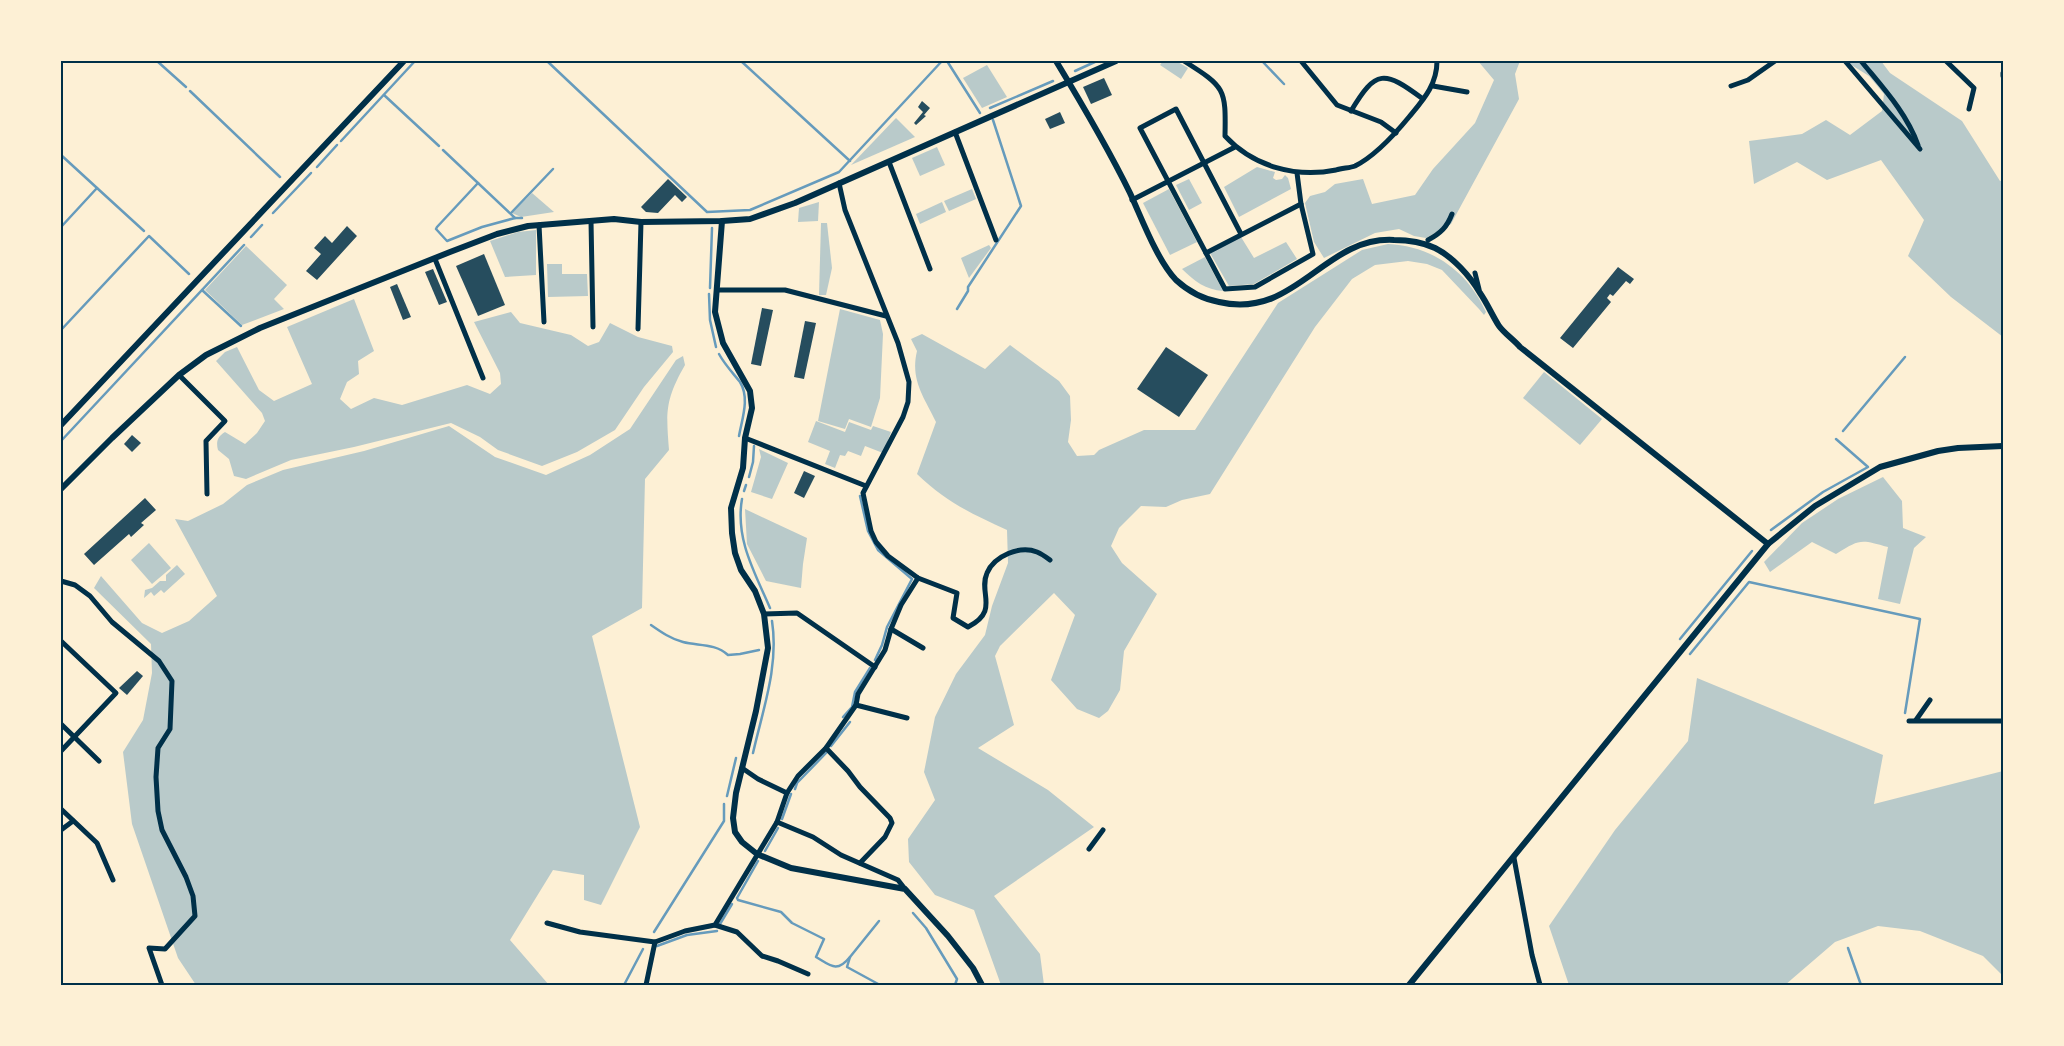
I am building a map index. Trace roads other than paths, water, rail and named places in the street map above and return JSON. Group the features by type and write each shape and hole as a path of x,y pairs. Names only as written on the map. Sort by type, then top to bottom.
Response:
{"street":[{"path":"61,425 404,61"},
{"path":"1056,61 1169,272 1189,291 1214,301 1233,305 1262,303 1289,290 1354,247 1381,238 1408,240 1434,248 1449,257 1480,292 1500,327 1520,347 1768,544"},
{"path":"61,489 179,375 206,355 245,335 505,232 540,225 614,219 641,222 750,219 889,162 1116,61"},
{"path":"1184,61 1211,78 1221,90 1226,104 1226,136 1235,147 1256,161 1296,173 1320,173 1354,166 1396,133 1433,86 1437,61"},
{"path":"1302,61 1337,106 1380,122 1396,133"},
{"path":"1731,86 1748,80 1775,61"},
{"path":"1845,61 1920,149 1912,127 1894,101 1861,61"},
{"path":"1946,61 1974,88 1969,108"},
{"path":"1351,112 1369,83 1378,79 1389,79 1405,86 1423,99"},
{"path":"1433,86 1467,92"},
{"path":"1241,234 1176,109 1140,128 1225,289 1254,287 1313,254 1296,173"},
{"path":"955,132 996,240"},
{"path":"1132,200 1235,147"},
{"path":"889,162 930,269"},
{"path":"839,183 845,210 898,343 909,382 908,402 892,440 863,493 876,542 888,556 918,578 957,593 954,618 968,627 979,622 984,614 987,599 986,574 1004,556 1021,549 1036,551 1050,560"},
{"path":"1206,253 1301,204"},
{"path":"1428,240 1441,233 1448,225 1452,214"},
{"path":"591,221 592,327"},
{"path":"722,221 715,312 723,343 750,391 752,408 745,438 743,468 731,508 732,533 741,570 754,591 764,614 768,648 734,809 735,832 742,842 757,854 791,868 905,889"},
{"path":"638,329 641,222"},
{"path":"540,225 544,322"},
{"path":"435,259 483,378"},
{"path":"1475,273 1480,292"},
{"path":"717,290 785,290 886,316"},
{"path":"179,375 225,421 206,441 207,494"},
{"path":"745,438 866,486"},
{"path":"1409,985 1768,544 1815,506 1880,468 1938,451 2003,446"},
{"path":"715,925 777,822 787,793 798,776 826,748 856,705 858,694 885,650 901,605 918,578"},
{"path":"61,581 75,585 90,596 112,622 159,661 172,680 170,729 158,748 156,777 158,811 162,830 175,853 188,883 195,916 165,949 149,948 162,985"},
{"path":"764,614 798,613 875,667"},
{"path":"891,629 923,648"},
{"path":"61,641 116,693 61,751"},
{"path":"1916,720 1930,700"},
{"path":"856,705 907,718"},
{"path":"1909,721 2003,721"},
{"path":"61,724 99,761"},
{"path":"826,748 848,771 860,788 890,818 892,823 885,837 860,863"},
{"path":"742,768 758,779 787,793"},
{"path":"61,809 97,844 113,880"},
{"path":"61,830 73,821"},
{"path":"777,822 813,837 841,855 898,880 948,936 973,968 982,985"},
{"path":"1089,849 1103,830"},
{"path":"1514,858 1532,955 1540,985"},
{"path":"547,923 580,932 655,942 685,931 715,925 737,932 762,956 808,974"},
{"path":"646,985 655,942"}],"waterway":[{"path":"157,61 186,87"},
{"path":"341,141 415,61"},
{"path":"547,61 707,212 750,210 839,172 942,61"},
{"path":"741,61 850,161"},
{"path":"947,61 980,113"},
{"path":"1075,71 1097,61"},
{"path":"1262,61 1284,84"},
{"path":"990,108 1053,81"},
{"path":"190,91 280,177"},
{"path":"384,95 439,146"},
{"path":"957,309 968,291 968,287 1021,206 993,120"},
{"path":"317,167 337,145"},
{"path":"443,150 515,218 522,218"},
{"path":"61,155 97,188"},
{"path":"511,213 553,169"},
{"path":"273,213 311,173"},
{"path":"478,183 437,227 436,229 447,241 482,227 515,218"},
{"path":"61,227 97,188 144,231"},
{"path":"251,237 262,225"},
{"path":"710,288 712,228"},
{"path":"61,330 149,236 189,274"},
{"path":"61,441 244,245"},
{"path":"202,290 241,326"},
{"path":"709,294 710,320 716,347"},
{"path":"719,354 743,388 745,402 739,436"},
{"path":"1843,431 1905,357"},
{"path":"1771,530 1823,492 1868,467 1836,439"},
{"path":"749,477 753,462 754,446"},
{"path":"744,491 746,485"},
{"path":"860,496 868,531 878,550 912,579 887,627 875,660"},
{"path":"742,499 741,528 744,542 753,569 770,608"},
{"path":"1680,639 1752,551"},
{"path":"1690,654 1749,582 1920,619 1905,713"},
{"path":"753,753 772,671 774,638 772,621"},
{"path":"651,625 674,639 718,648 728,655 759,650"},
{"path":"843,717 852,707 855,692 870,668"},
{"path":"831,746 850,722"},
{"path":"795,789 797,783 826,753"},
{"path":"727,796 736,758"},
{"path":"782,819 791,794"},
{"path":"654,932 724,821 724,804"},
{"path":"765,851 778,828"},
{"path":"758,861 737,898 738,900 781,912 792,923 824,939 816,957 830,965 841,965 850,957"},
{"path":"720,924 732,904"},
{"path":"913,913 926,928 957,979 955,985"},
{"path":"879,921 850,957 847,967 880,985"},
{"path":"657,946 687,935 717,931"},
{"path":"1848,948 1861,985"},
{"path":"624,985 643,949"}]}
